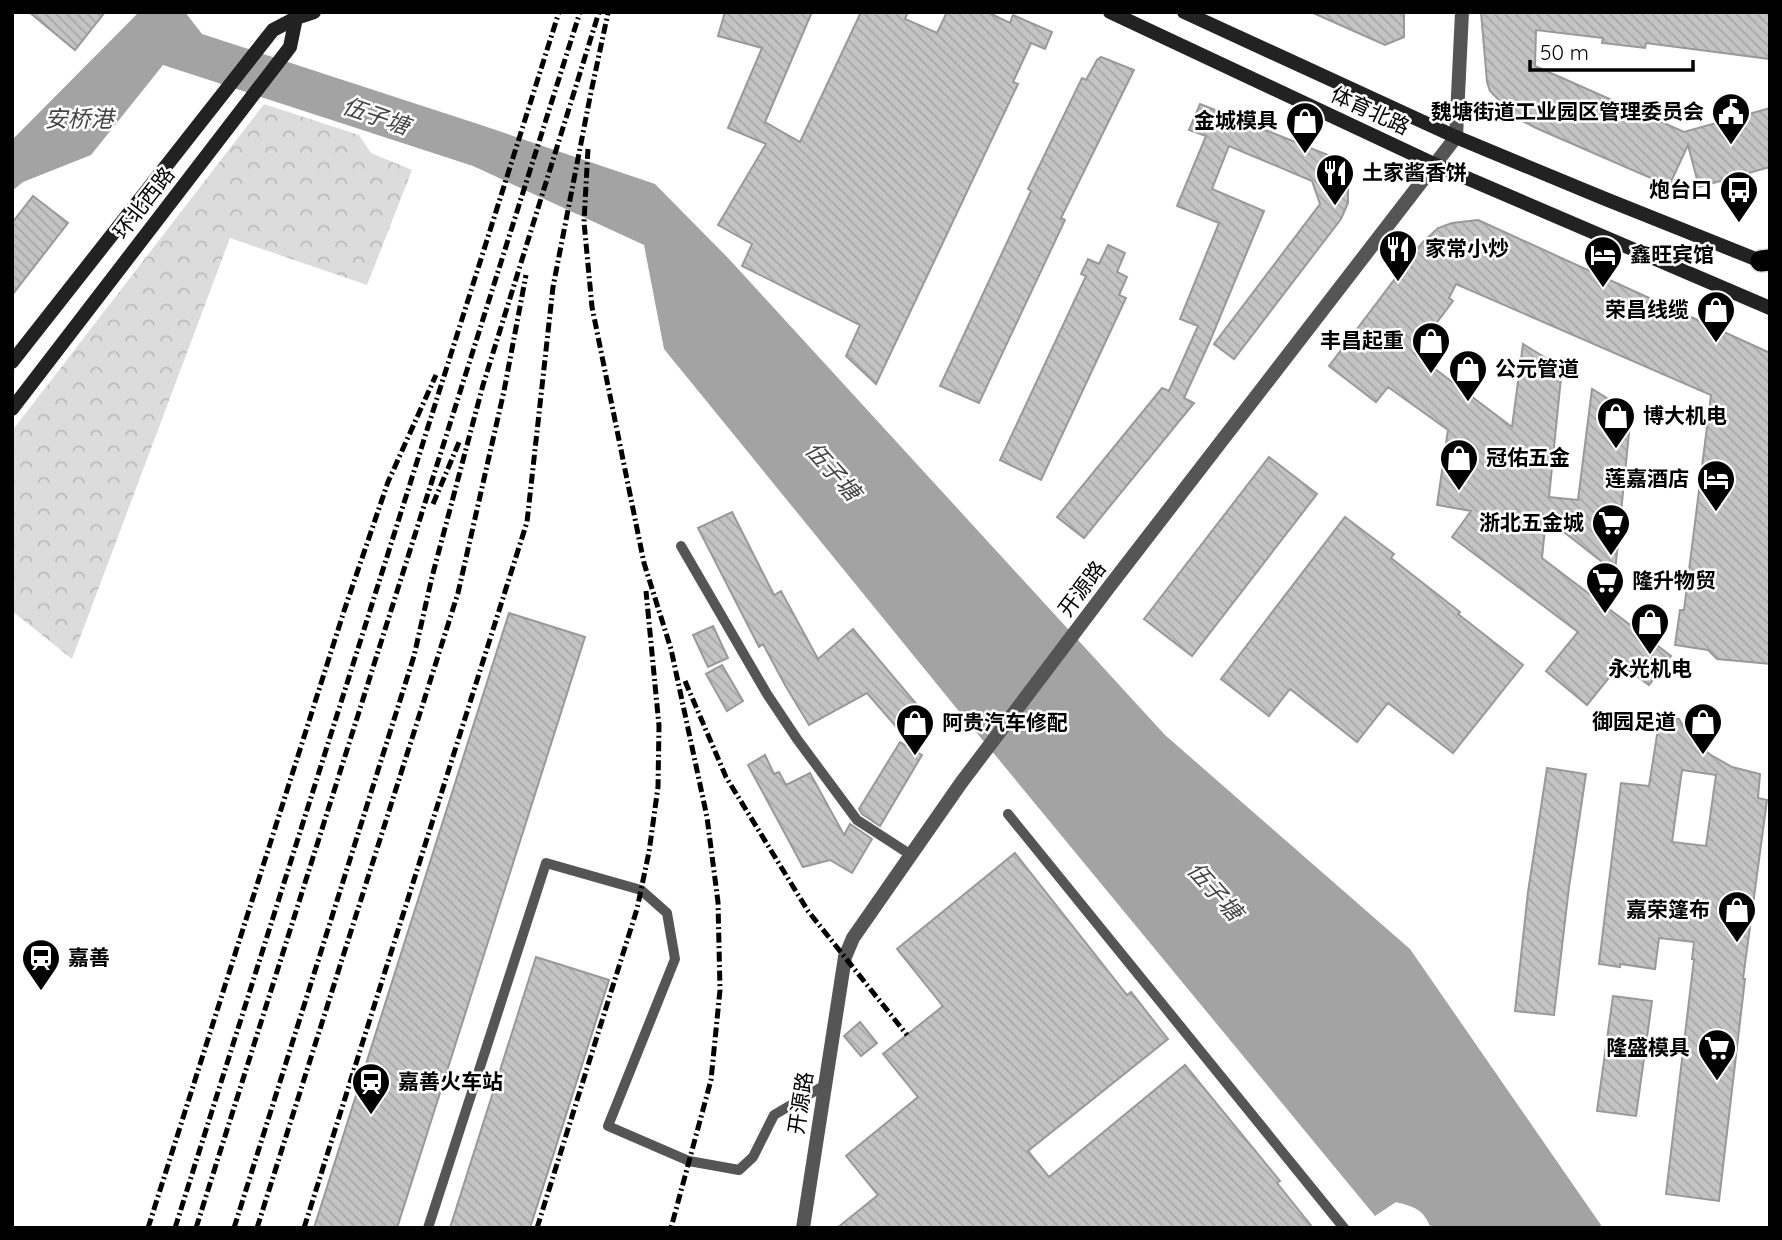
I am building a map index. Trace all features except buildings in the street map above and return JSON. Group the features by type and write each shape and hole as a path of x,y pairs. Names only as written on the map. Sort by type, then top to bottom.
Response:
{"main road":[{"name":"环北西路","path":"12,362 273,30 295,15 314,12"},
{"name":"体育北路","path":"1110,12 1434,164 1770,308"},
{"name":"体育北路","path":"1184,12 1456,136 1602,198 1767,262"},
{"name":"环北西路","path":"12,408 290,47 295,15"}],"street":[{"path":"1456,136 1462,12"},
{"name":"开源路","path":"803,1228 845,957 853,938 961,783 1456,136"}],"lane":[{"path":"681,546 767,694 842,800 857,820 911,855"},
{"path":"1007,814 1345,1228"},
{"path":"428,1228 546,863 641,890 667,913 675,959 608,1126 689,1161 739,1170 753,1157 774,1115 825,1085"}],"green space":[{"path":"264,104 359,135 371,153 412,170 367,285 230,238 72,659 12,611 12,431"}],"water":[{"path":"139,12 185,12 202,34 655,184 729,259 1165,735 1410,949 1603,1228 1431,1228 1418,1210 1396,1202 1375,1216 664,349 644,245 473,166 163,65 91,155 23,182 12,191 12,140"}],"railway":[{"path":"175,1228 559,12"},
{"path":"196,1228 580,12"},
{"path":"234,1228 414,656 483,385 599,12"},
{"path":"304,1228 527,522 553,287 608,13"},
{"path":"588,149 584,222 592,307 644,563 671,649 707,817 718,902 720,990 711,1080 671,1228"},
{"path":"257,1228 458,593 504,391 526,275"},
{"path":"148,1228 344,611 388,482 436,375"},
{"path":"433,504 460,440"},
{"path":"537,1228 637,909 649,852 658,787 659,726 646,591"},
{"path":"685,681 726,777 808,911 907,1035"}],"place":[{"name":"魏塘街道工业园区管理委员会","path":"1731,146"},
{"name":"金城模具","path":"1305,155"},
{"name":"土家酱香饼","path":"1335,207"},
{"name":"炮台口","path":"1739,224"},
{"name":"家常小炒","path":"1398,283"},
{"name":"鑫旺宾馆","path":"1603,289"},
{"name":"荣昌线缆","path":"1716,344"},
{"name":"丰昌起重","path":"1431,375"},
{"name":"公元管道","path":"1468,403"},
{"name":"博大机电","path":"1616,450"},
{"name":"冠佑五金","path":"1459,492"},
{"name":"莲嘉酒店","path":"1716,513"},
{"name":"浙北五金城","path":"1611,557"},
{"name":"隆升物贸","path":"1605,615"},
{"name":"永光机电","path":"1650,656"},
{"name":"御园足道","path":"1703,756"},
{"name":"阿贵汽车修配","path":"915,757"},
{"name":"嘉荣篷布","path":"1737,944"},
{"name":"嘉善","path":"41,992"},
{"name":"隆盛模具","path":"1717,1082"},
{"name":"嘉善火车站","path":"371,1116"}],"water label":[{"name":"伍子塘","path":"376,116"},
{"name":"安桥港","path":"79,119"},
{"name":"伍子塘","path":"833,471"},
{"name":"伍子塘","path":"1215,891"}]}
